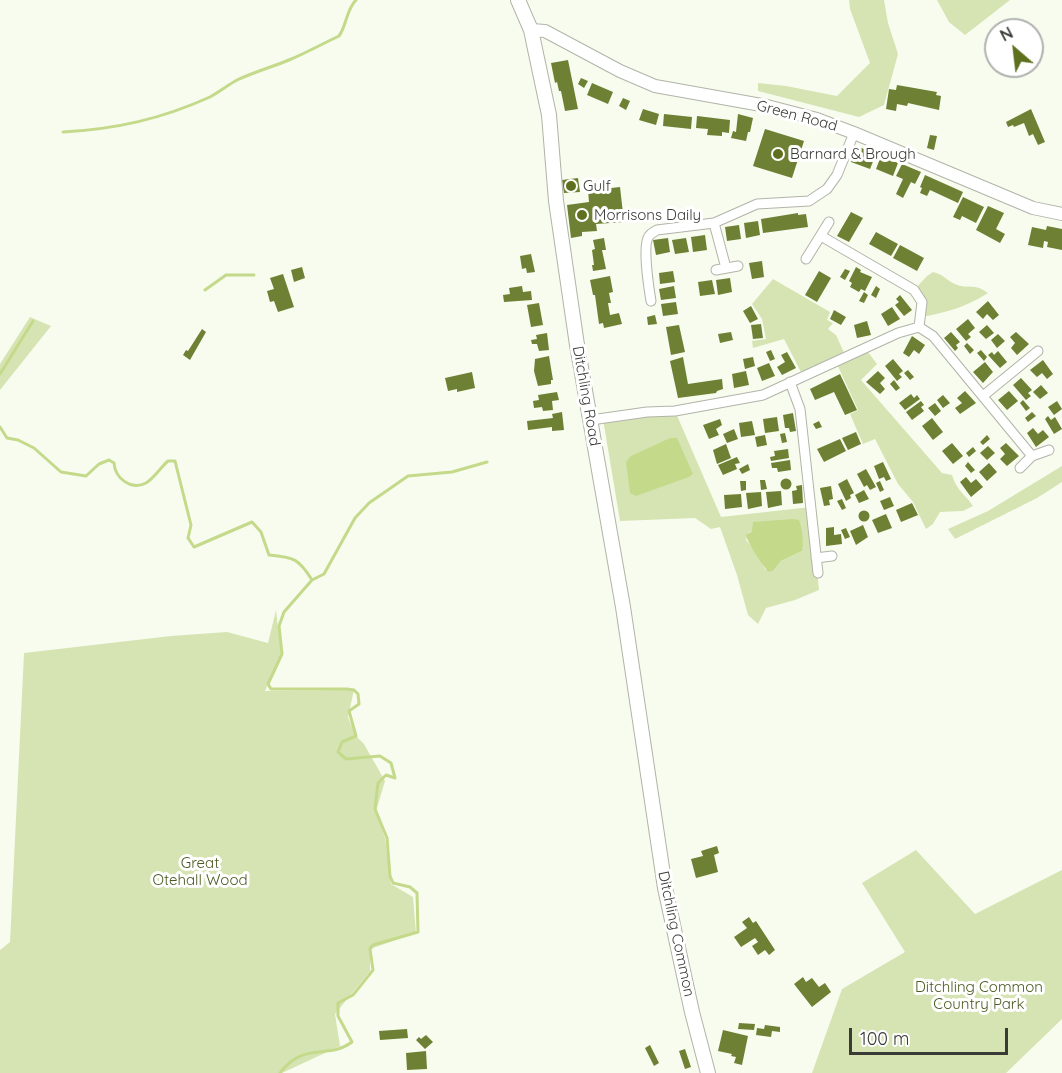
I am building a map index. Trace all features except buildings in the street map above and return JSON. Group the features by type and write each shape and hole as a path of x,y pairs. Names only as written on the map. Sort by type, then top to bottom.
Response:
{"main road":[{"name":"Ditchling Road","path":"518,0 531,30 549,115 560,234 623,607 651,794"},
{"name":"Ditchling Common","path":"651,794 665,888 708,1073"}],"street":[{"name":"Green Road","path":"531,30 544,31 620,71 655,86 767,106 817,119 1033,208 1062,214"},
{"path":"651,301 647,275 647,240 650,234 657,230 714,223 758,204 809,201 827,189 837,175 854,133"},
{"path":"806,259 829,222"},
{"path":"714,223 721,269 738,266"},
{"path":"821,236 914,290 922,302 919,327"},
{"path":"591,420 647,412 675,411 763,395 898,333 919,327 933,336 1032,456"},
{"path":"982,396 1038,351"},
{"path":"790,382 800,409 818,573"},
{"path":"1020,468 1032,456 1049,450"},
{"path":"816,558 832,556"}],"green space":[{"path":"849,0 884,0 888,23 898,54 884,105 859,117 758,91 758,83 837,96 870,63 850,9"},
{"path":"937,0 1010,0 965,35 949,22"},
{"path":"933,272 955,284 978,288 988,293 955,309 920,317 922,302 914,290"},
{"path":"773,279 830,312 827,320 833,323 828,329 836,335 846,357 865,348 877,364 861,380 942,473 952,475 959,489 973,506 963,511 940,512 933,524 926,529 913,502 898,484 875,439 863,444 850,414 858,410 836,362 803,376 784,339 753,348 752,341 766,339 762,319 752,304"},
{"path":"30,317 51,326 0,390 0,364"},
{"path":"675,411 721,517 811,507 819,590 766,608 758,624 748,615 720,527 711,529 695,518 620,521 603,419","holes":["752,531 802,551 781,561 774,570 765,569 759,556 746,540 749,532"]},
{"path":"1062,466 1062,482 1037,498 955,539 948,529 988,511"},
{"name":"Great Otehall Wood","path":"276,610 281,654 265,691 354,690 348,717 355,735 364,744 385,781 376,811 385,838 391,884 413,897 416,933 370,949 370,971 335,1014 340,1046 282,1073 0,1073 0,950 10,942 24,653 227,632 268,643"},
{"name":"Ditchling Common Country Park","path":"916,850 975,914 1062,870 1062,1019 1006,1073 812,1073 842,989 905,952 862,883"}],"shaded area":[{"path":"670,438 677,438 693,474 636,496 630,493 626,462 631,456"},
{"path":"799,520 800,523 803,539 802,551 781,561 774,570 769,572 756,555 746,535 752,531 753,522"}],"waterway":[{"path":"63,132 138,122 210,97 237,80 295,57 339,36 350,8 356,0"},
{"path":"205,290 226,275 254,275"},
{"path":"0,374 33,321"},
{"path":"0,427 7,438 18,440 34,448 61,472 86,476 99,464 109,460 114,463 117,474 125,482 140,485 149,481 168,461 175,461 191,525 188,538 194,547 252,522 261,532 269,555 295,560 312,580"},
{"path":"280,1073 298,1057 334,1050 352,1042 338,1016 338,1003 353,995 373,970 370,949 373,945 418,932 417,893 410,887 393,883 390,876 387,838 375,809 378,783 386,775 395,778 391,763 380,756 346,759 338,752 342,742 356,736 349,711 359,704 358,694 354,690 271,689 268,684 282,654 279,626 284,612 312,580 324,574 355,518 369,503 408,476 452,472 487,462"}],"place":[{"name":"Barnard & Brough","path":"778,154"},
{"name":"Gulf","path":"571,186"},
{"name":"Morrisons Daily","path":"582,215"}]}
